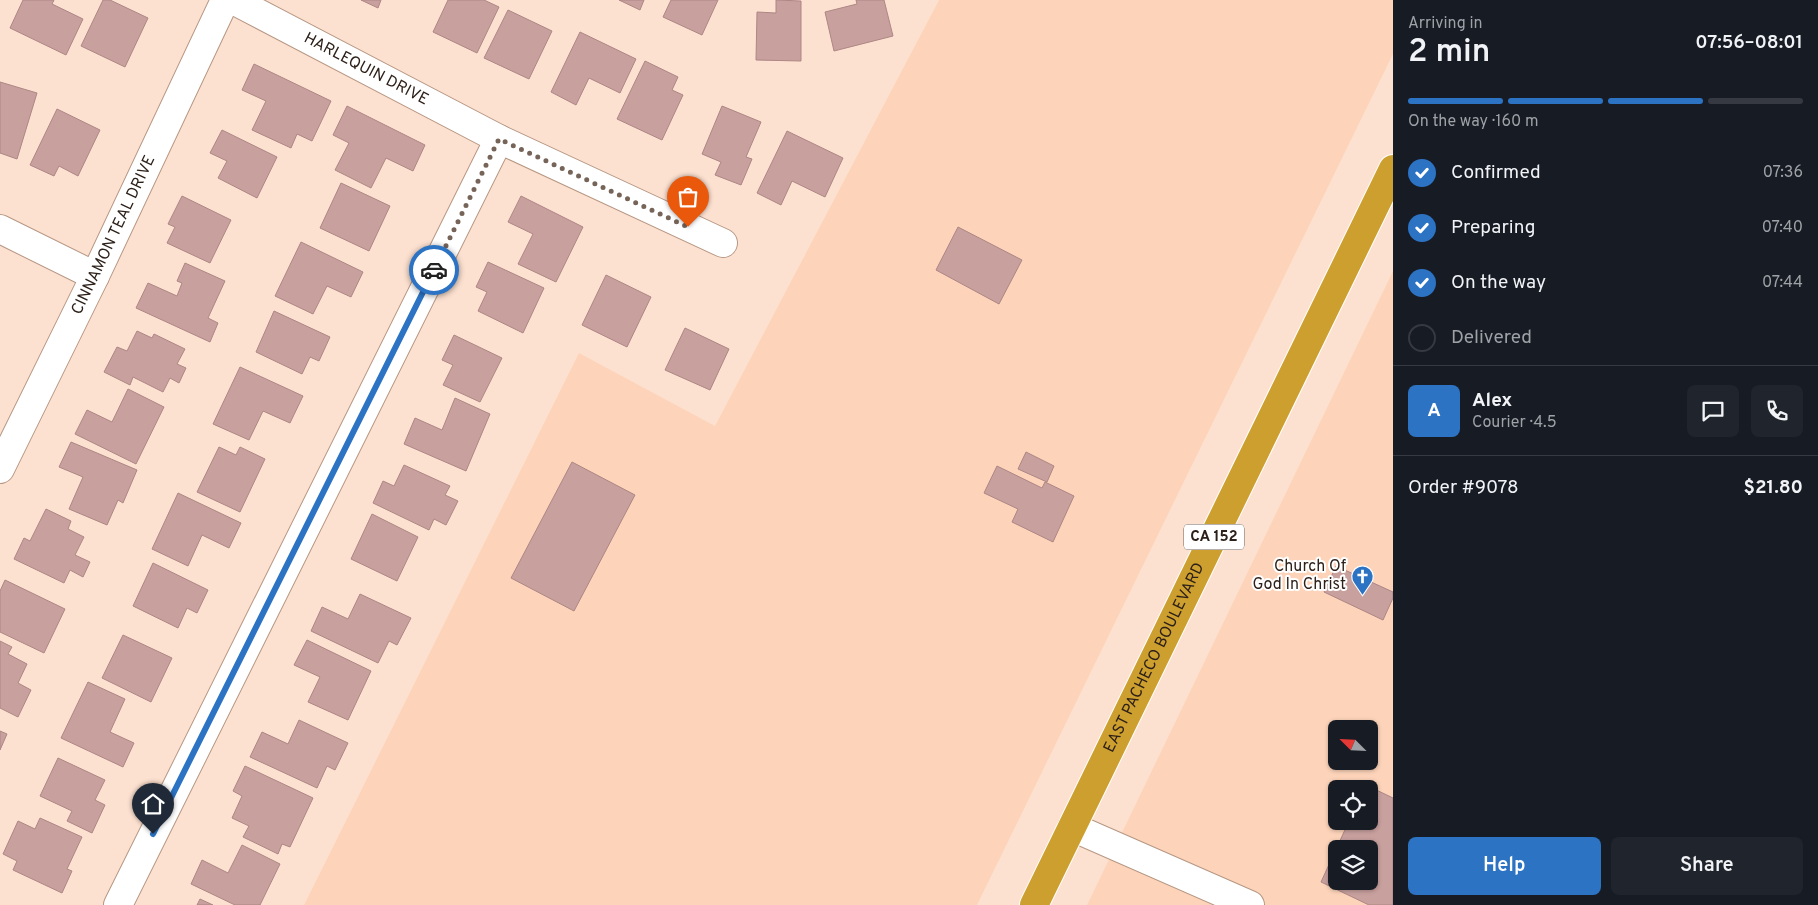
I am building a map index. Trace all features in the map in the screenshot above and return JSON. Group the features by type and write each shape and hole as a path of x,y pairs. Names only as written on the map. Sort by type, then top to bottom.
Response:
{"highway":[{"name":"EAST PACHECO BOULEVARD","path":"1034,905 1393,169"}],"street":[{"name":"CINNAMON TEAL DRIVE","path":"0,469 95,276 225,0"},
{"name":"HARLEQUIN DRIVE","path":"233,0 499,139 723,243"},
{"path":"118,905 499,139"},
{"path":"0,229 95,276"},
{"path":"1072,827 1250,905"}],"shaded area":[{"path":"939,0 1393,0 1393,54 977,905 304,905 579,353 715,426"},
{"path":"1393,271 1393,905 1087,905"}],"building":[{"path":"23,0 54,0 52,4 83,19 66,55 10,28"},
{"path":"103,0 110,0 148,18 125,67 81,46"},
{"path":"361,0 381,0 378,8"},
{"path":"448,0 484,0 499,7 477,53 433,32"},
{"path":"619,0 644,0 640,10"},
{"path":"671,0 718,0 702,35 663,17"},
{"path":"776,0 801,1 801,61 756,60 757,12 776,13"},
{"path":"856,0 884,0 893,36 834,51 825,12 857,4"},
{"path":"508,10 552,31 529,79 484,58"},
{"path":"580,32 636,59 620,93 589,78 576,105 551,92"},
{"path":"645,61 678,77 672,90 683,95 662,140 617,119"},
{"path":"254,64 331,101 312,141 297,134 291,148 252,130 266,101 242,90"},
{"path":"0,82 37,93 17,159 0,153"},
{"path":"347,106 425,145 413,171 386,158 371,188 335,170 349,143 333,135"},
{"path":"722,106 761,122 746,157 752,159 741,185 715,175 721,162 702,154"},
{"path":"57,109 100,130 78,176 59,166 54,176 30,165"},
{"path":"222,130 277,157 257,198 218,178 227,161 210,153"},
{"path":"787,131 843,158 825,197 792,181 781,205 757,193"},
{"path":"341,183 390,206 369,251 320,228"},
{"path":"182,196 231,220 210,263 167,243 175,227 168,224"},
{"path":"521,196 583,227 556,282 518,264 533,234 508,222"},
{"path":"958,227 1022,260 999,304 936,270"},
{"path":"301,242 363,272 351,297 327,286 313,314 275,296"},
{"path":"488,262 544,288 523,333 478,311 487,292 476,287"},
{"path":"185,263 225,281 208,318 218,323 210,342 136,308 148,283 177,296 182,283 177,281"},
{"path":"606,275 651,297 627,347 582,325"},
{"path":"274,311 330,337 319,361 310,357 302,374 256,352"},
{"path":"685,328 729,349 710,390 665,370"},
{"path":"137,331 152,338 154,334 185,349 177,364 186,368 179,383 170,378 163,392 133,377 130,385 104,372 117,347 127,351"},
{"path":"454,335 502,358 480,402 443,385 453,365 442,360"},
{"path":"240,367 303,396 290,423 263,411 249,440 213,424"},
{"path":"128,389 164,407 136,464 75,434 87,410 112,422"},
{"path":"455,398 490,414 466,471 404,444 415,418 442,430"},
{"path":"71,442 137,470 123,503 118,500 107,525 69,509 83,477 59,467"},
{"path":"219,447 236,455 240,447 265,459 240,512 197,492"},
{"path":"1026,452 1054,466 1047,482 1018,469"},
{"path":"572,462 635,495 574,611 511,578"},
{"path":"404,465 450,486 445,495 458,501 446,525 434,519 429,530 373,503 383,481 394,486"},
{"path":"997,466 1042,488 1045,482 1074,496 1053,542 1012,522 1018,509 984,493"},
{"path":"178,493 241,523 229,548 202,535 188,566 152,549"},
{"path":"46,509 71,521 68,529 84,537 75,555 90,562 83,577 70,570 64,583 14,559 24,538 30,541"},
{"path":"372,514 418,537 397,581 351,559"},
{"path":"153,563 208,590 197,613 187,608 178,628 133,606"},
{"name":"Church Of God In Christ","path":"1336,566 1393,592 1393,598 1383,620 1324,592"},
{"path":"5,580 65,609 44,653 0,632 0,591"},
{"path":"360,594 411,618 397,645 389,641 378,663 311,631 322,607 348,619"},
{"path":"123,635 172,658 151,702 102,678"},
{"path":"307,640 371,671 348,720 308,702 320,677 294,665"},
{"path":"0,641 12,647 8,654 27,664 18,683 31,690 18,717 0,708"},
{"path":"88,682 125,699 110,732 134,743 123,767 61,738"},
{"path":"299,720 348,743 335,770 327,766 317,788 250,757 262,732 288,744"},
{"path":"0,731 7,734 0,750"},
{"path":"58,758 105,780 95,800 105,805 92,833 67,821 72,811 40,796"},
{"path":"245,766 313,798 290,847 282,844 278,854 243,837 249,826 232,818 242,796 233,791"},
{"path":"1378,791 1393,798 1393,905 1369,905 1338,890 1378,890 1378,840 1340,840 1345,830 1378,830"},
{"path":"40,818 82,837 67,869 72,871 62,893 13,870 17,861 3,854 18,821 35,829"},
{"path":"242,845 280,864 260,905 235,905 191,884 202,860 228,873"},
{"path":"1328,867 1328,885 1321,882"},
{"path":"200,899 213,905 197,905"}],"way so far":[{"path":"434,270 499,139 688,227"}],"place":[{"name":"Church Of God In Christ","path":"1362,595"}],"route":[{"path":"153,834 434,270"}]}
